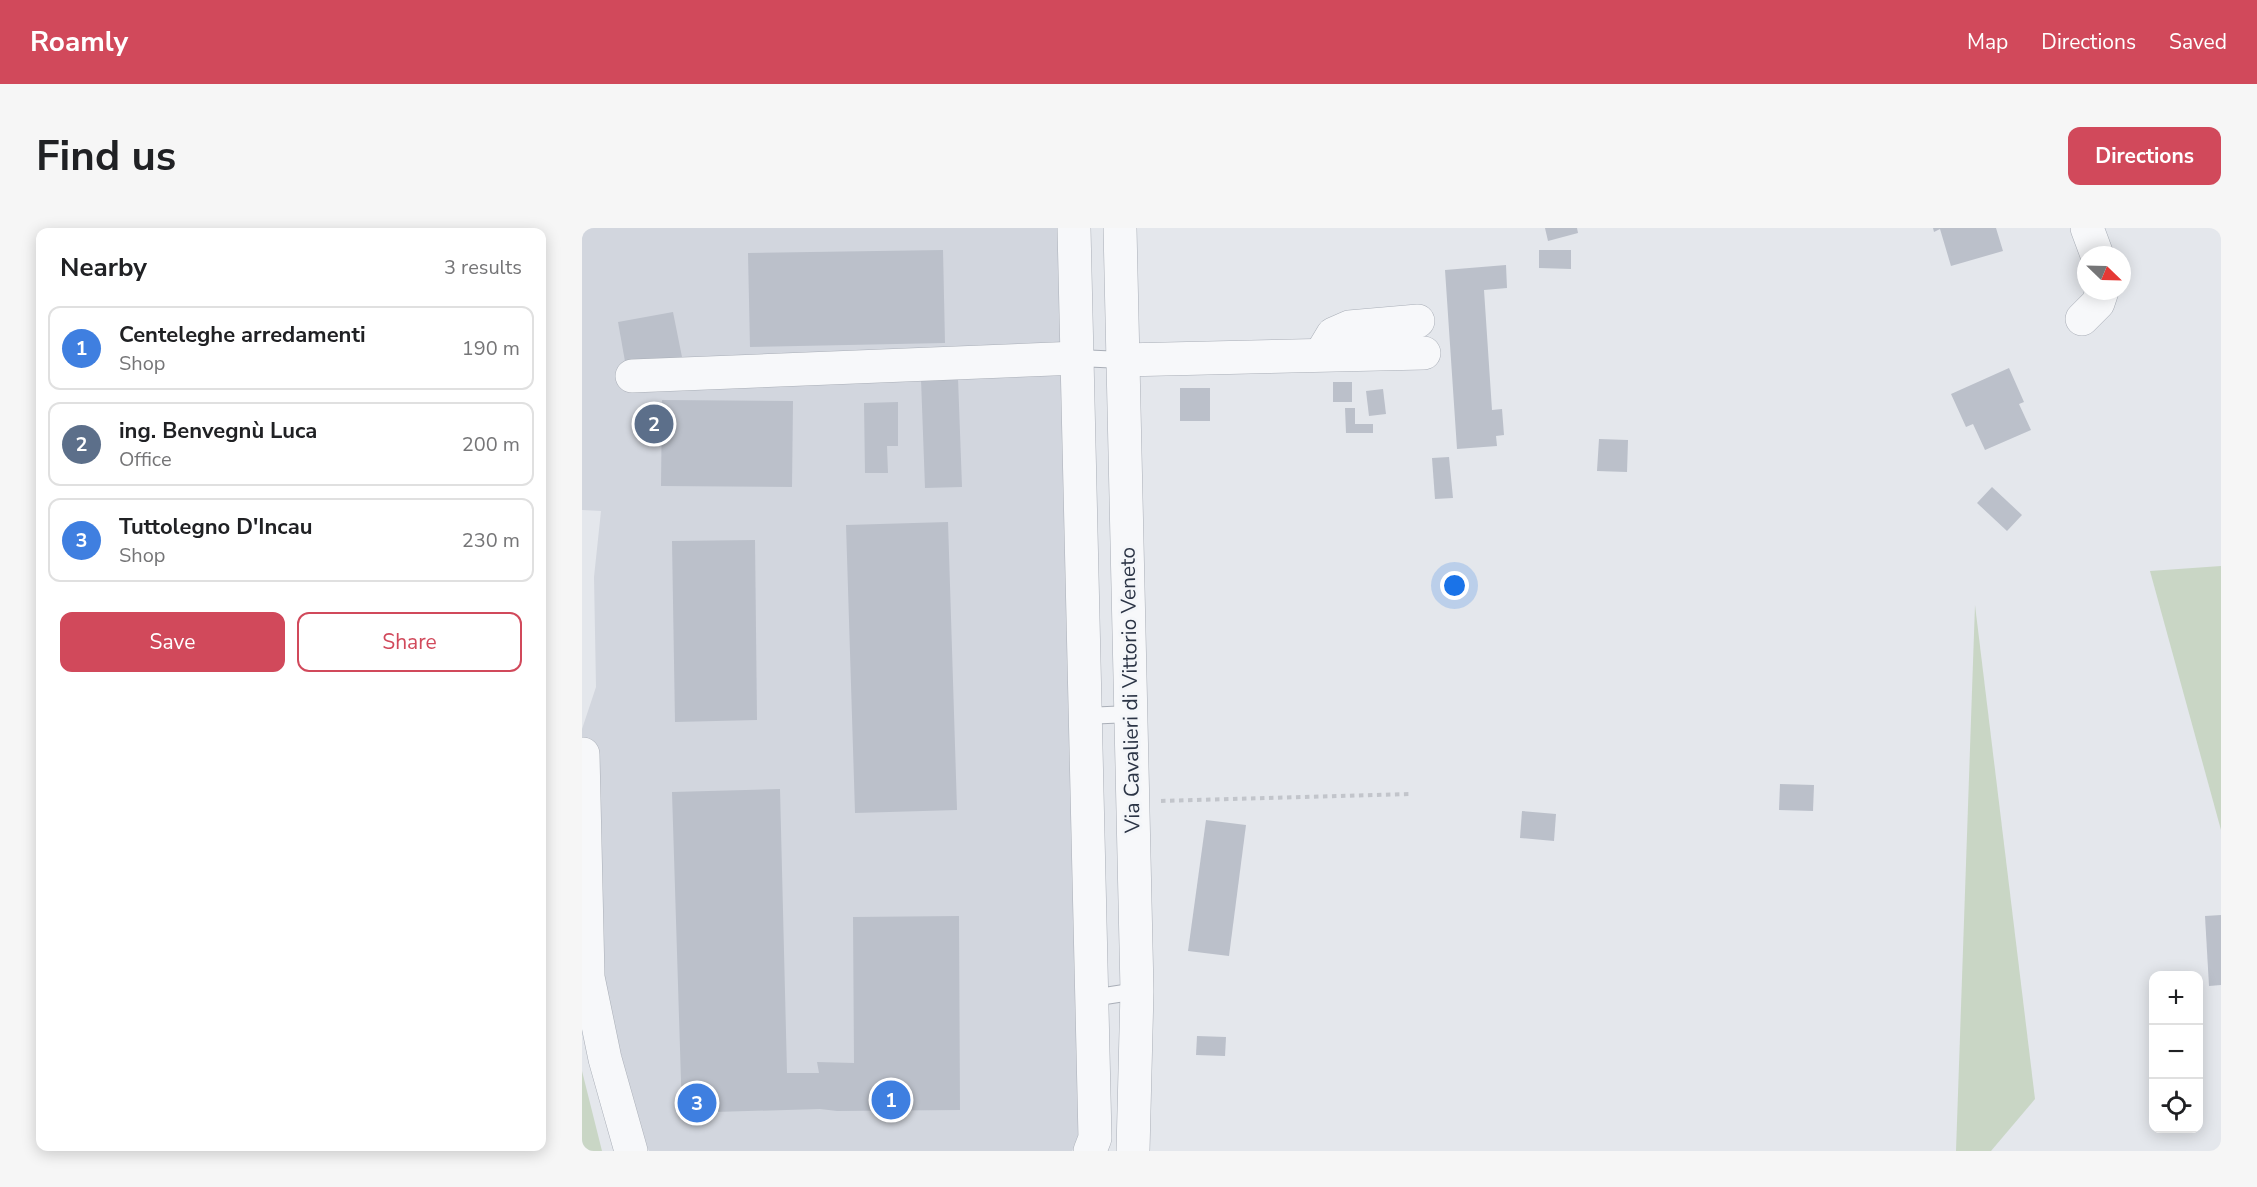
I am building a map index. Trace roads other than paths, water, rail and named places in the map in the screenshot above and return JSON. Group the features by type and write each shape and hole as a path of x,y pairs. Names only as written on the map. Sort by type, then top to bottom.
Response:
{"street":[{"path":"1074,228 1095,1138 1090,1151"},
{"name":"Via Cavalieri di Vittorio Veneto","path":"1120,228 1137,991 1133,1151"},
{"path":"2087,228 2094,246"},
{"path":"2082,319 2099,300"},
{"path":"1321,354 1333,334 1349,327 1418,321"},
{"path":"1123,360 1424,353"},
{"path":"632,376 1078,358"},
{"path":"584,754 588,977 604,1059 632,1151"}],"lane":[{"path":"1078,358 1123,360"},
{"path":"1085,716 1130,714"},
{"path":"1092,998 1137,991"}],"place":[{"name":"ing. Benvegnù Luca","path":"654,424"},
{"name":"Centeleghe arredamenti","path":"891,1100"},
{"name":"Tuttolegno D'Incau","path":"697,1103"}]}
